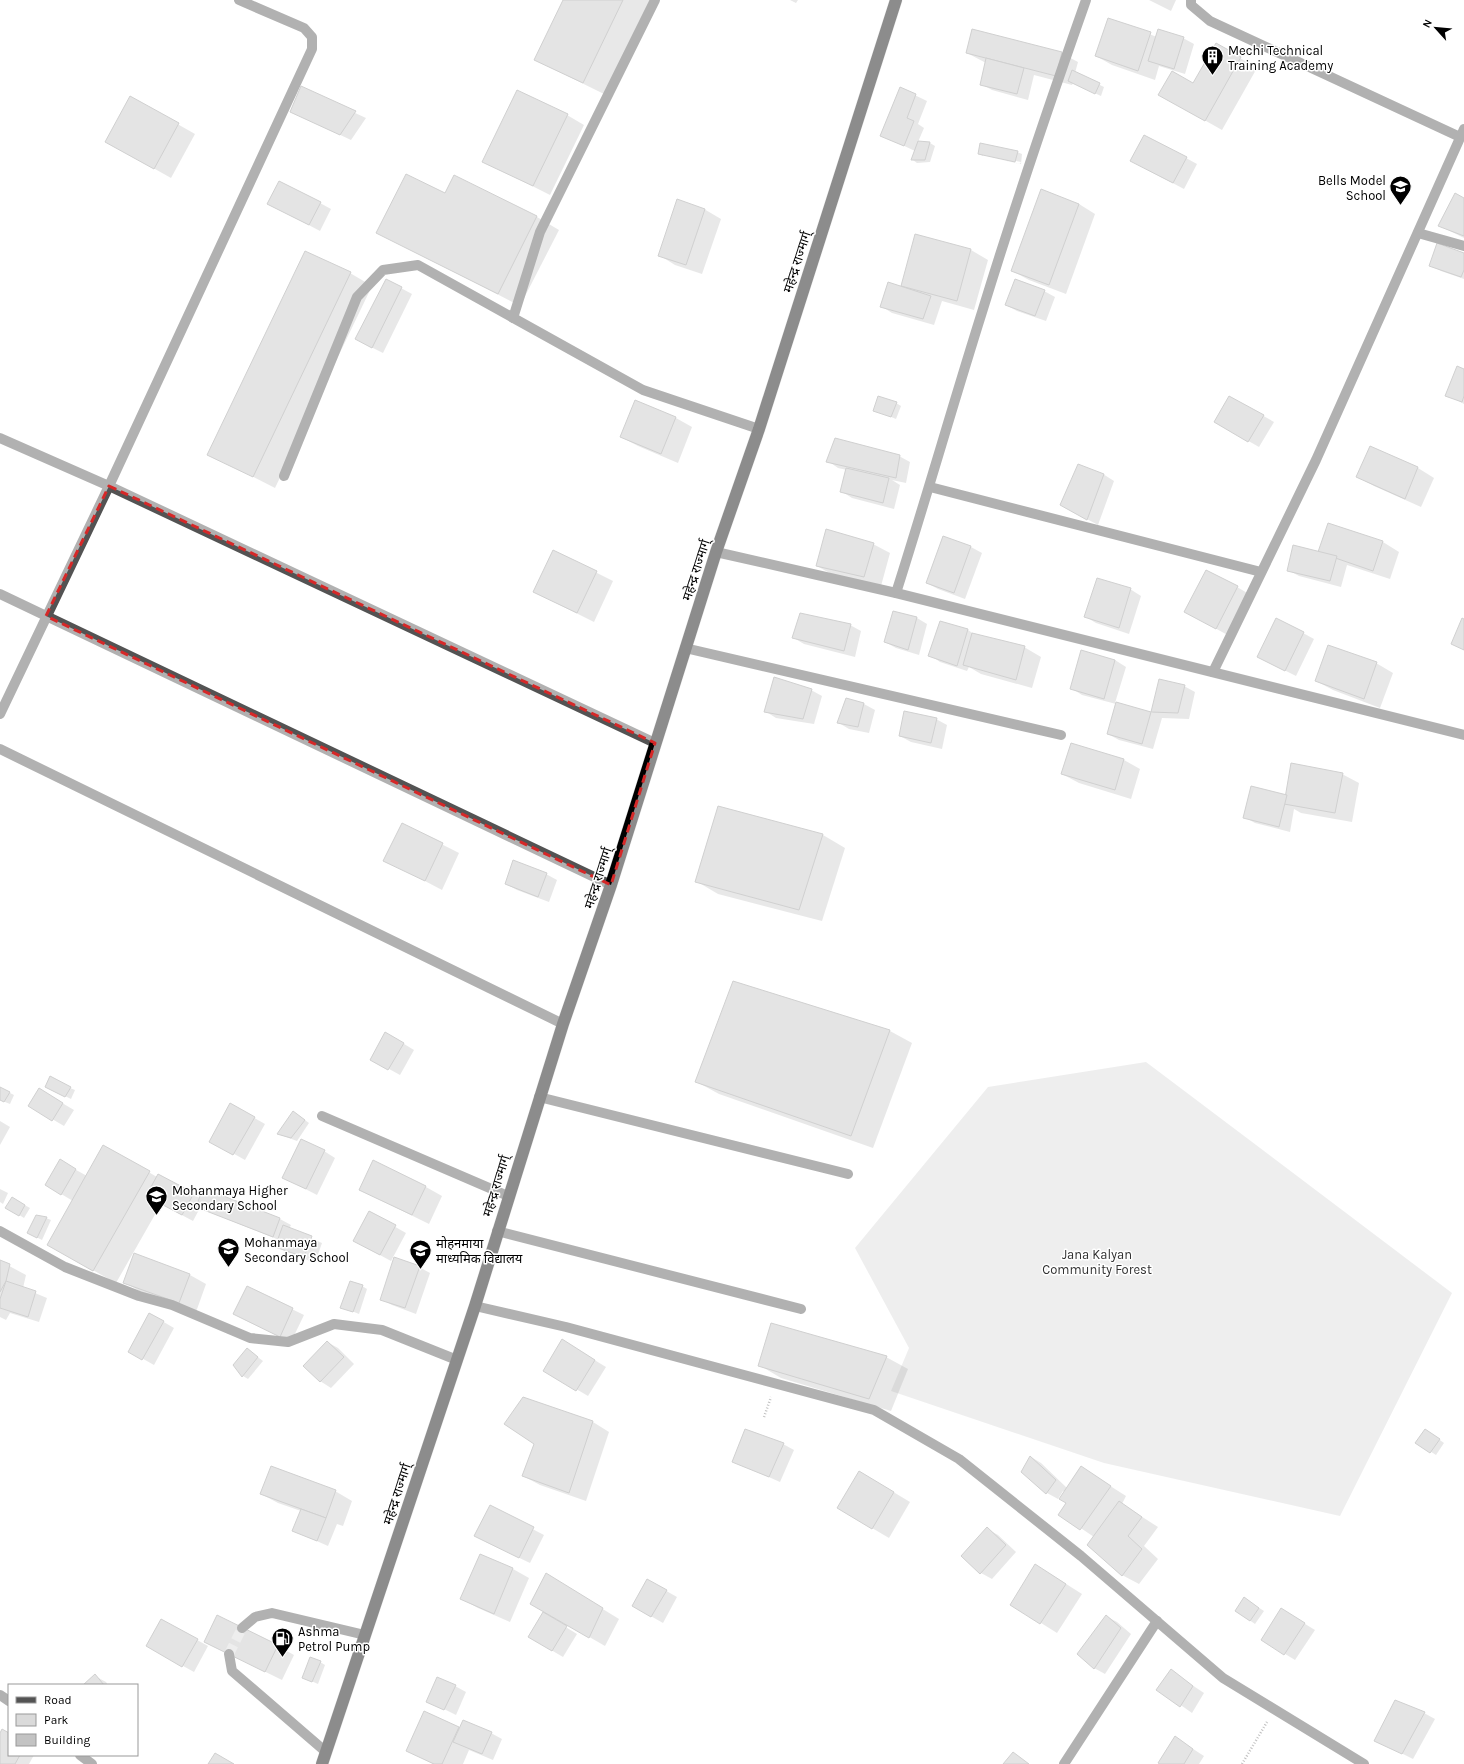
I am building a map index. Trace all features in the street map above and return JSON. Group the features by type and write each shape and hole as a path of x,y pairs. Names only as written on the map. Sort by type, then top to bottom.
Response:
{"highway":[{"name":"महेन्द्र राज्मार्ग्","path":"322,1764 475,1306 539,1097 611,884 685,648 758,429 896,0"}],"street":[{"path":"0,714 109,486 312,50 312,37 304,28 239,0"},
{"path":"513,318 540,232 655,0"},
{"path":"896,593 930,487 983,309 1053,95 1086,0"},
{"path":"1191,0 1192,5 1210,21 1462,133 1316,460 1213,672"},
{"path":"1418,233 1464,246"},
{"path":"284,476 357,297 383,270 418,265 643,390 758,429"},
{"path":"0,438 109,486 655,743"},
{"path":"930,487 1261,572"},
{"path":"716,552 896,593 1464,735"},
{"path":"0,594 611,884"},
{"path":"685,648 1061,735"},
{"path":"0,749 563,1024"},
{"path":"539,1097 848,1174"},
{"path":"322,1116 508,1196"},
{"path":"0,1231 65,1266 139,1296 172,1305 250,1338 288,1342 334,1324 382,1330 457,1360"},
{"path":"497,1231 802,1309"},
{"path":"475,1306 566,1327 874,1410 959,1459 1081,1556 1223,1678 1364,1764"},
{"path":"242,1628 255,1617 272,1613 365,1635"},
{"path":"1064,1764 1157,1621"},
{"path":"229,1654 232,1671 326,1752"},
{"path":"0,1694 8,1700"},
{"path":"81,1756 92,1764"}],"path":[{"path":"764,1417 776,1384"},
{"path":"1242,1764 1275,1709"}],"highlighted area":[{"path":"109,486 655,743 611,885 46,616"}],"green space":[{"name":"Jana Kalyan Community Forest","path":"1146,1062 1452,1293 1340,1516 1104,1463 891,1391 909,1348 855,1248 988,1087"}],"building":[{"path":"563,0 623,0 583,83 534,60"},
{"path":"1108,18 1151,32 1138,71 1095,56"},
{"path":"972,29 1062,52 1056,76 966,53"},
{"path":"1158,29 1184,37 1174,69 1148,61"},
{"name":"Mechi Technical Training Academy","path":"1216,43 1241,57 1205,121 1158,95 1172,71 1193,83"},
{"path":"986,58 1024,68 1017,94 980,85"},
{"path":"1072,70 1100,83 1095,94 1068,81"},
{"path":"301,86 356,111 340,135 290,112"},
{"path":"900,87 916,94 907,118 914,121 904,146 880,136"},
{"path":"517,90 568,114 533,186 482,162"},
{"path":"130,96 179,123 154,169 105,142"},
{"path":"1144,135 1187,157 1173,183 1130,161"},
{"path":"918,141 930,142 925,160 911,160"},
{"path":"980,143 1018,151 1015,162 978,154"},
{"path":"406,174 445,193 454,175 537,216 498,294 376,233"},
{"path":"279,181 321,202 309,225 267,204"},
{"path":"1041,189 1079,204 1049,285 1011,271"},
{"path":"1455,193 1464,198 1464,236 1438,226"},
{"path":"677,199 705,209 686,265 658,256"},
{"path":"915,234 971,249 957,301 901,286"},
{"path":"1437,243 1464,253 1464,270 1461,277 1429,266"},
{"path":"305,251 351,272 253,477 207,455"},
{"path":"386,279 402,287 372,348 355,339"},
{"path":"1015,279 1045,290 1035,316 1005,305"},
{"path":"888,282 931,296 923,319 880,307"},
{"path":"1457,366 1464,369 1464,396 1462,402 1445,396"},
{"path":"878,396 897,402 891,417 873,411"},
{"path":"1229,396 1264,415 1248,442 1214,422"},
{"path":"635,400 676,417 661,454 620,437"},
{"path":"835,438 900,455 896,478 826,462"},
{"path":"1370,446 1418,467 1405,499 1356,477"},
{"path":"1078,464 1104,474 1087,520 1060,505"},
{"path":"846,468 889,478 883,503 840,492"},
{"path":"1328,523 1383,541 1373,571 1318,552"},
{"path":"826,529 874,543 864,577 816,566"},
{"path":"943,536 971,546 954,593 926,583"},
{"path":"1293,545 1337,556 1330,581 1287,571"},
{"path":"553,550 597,571 577,613 533,592"},
{"path":"1206,570 1238,586 1216,629 1184,612"},
{"path":"1097,578 1131,588 1119,628 1084,617"},
{"path":"893,611 917,617 908,650 884,642"},
{"path":"800,613 851,624 844,651 792,638"},
{"path":"1276,618 1304,632 1285,671 1257,657"},
{"path":"1462,618 1464,619 1464,650 1451,644"},
{"path":"940,621 968,629 957,666 928,656"},
{"path":"972,633 1025,646 1016,680 963,665"},
{"path":"1328,645 1377,662 1364,699 1315,681"},
{"path":"1081,650 1115,660 1104,699 1070,689"},
{"path":"774,677 812,689 803,719 764,712"},
{"path":"1159,679 1185,685 1178,713 1151,712"},
{"path":"846,698 864,703 858,727 837,723"},
{"path":"1116,702 1151,712 1142,744 1107,734"},
{"path":"904,711 937,718 931,743 899,736"},
{"path":"1071,743 1124,759 1115,790 1061,774"},
{"path":"1291,763 1343,773 1335,813 1284,804"},
{"path":"1251,786 1287,795 1279,827 1243,818"},
{"path":"718,806 823,834 799,910 695,882"},
{"path":"402,823 443,843 425,881 383,861"},
{"path":"513,860 547,873 538,897 505,884"},
{"path":"733,981 890,1030 851,1136 695,1082"},
{"path":"385,1032 404,1043 388,1070 370,1060"},
{"path":"50,1076 71,1087 65,1097 45,1087"},
{"path":"0,1087 10,1092 4,1102 0,1100"},
{"path":"39,1088 63,1103 52,1121 28,1106"},
{"path":"230,1103 255,1117 233,1155 209,1142"},
{"path":"293,1111 305,1120 291,1138 277,1134"},
{"path":"301,1139 325,1150 306,1189 282,1178"},
{"path":"103,1145 150,1171 93,1271 47,1245"},
{"path":"60,1159 76,1169 61,1195 45,1185"},
{"path":"373,1160 426,1186 412,1215 359,1190"},
{"path":"158,1174 194,1193 182,1215 146,1196"},
{"path":"203,1188 280,1218 273,1237 196,1207"},
{"path":"12,1197 25,1205 19,1216 5,1208"},
{"path":"369,1211 396,1225 380,1255 353,1241"},
{"path":"36,1215 47,1217 37,1238 27,1233"},
{"path":"283,1225 312,1236 304,1257 275,1247"},
{"path":"134,1253 190,1274 179,1303 123,1283"},
{"path":"394,1257 420,1266 405,1308 380,1300"},
{"path":"0,1260 10,1264 6,1281 0,1292"},
{"path":"6,1281 36,1291 28,1317 0,1308 0,1299"},
{"path":"350,1281 363,1285 353,1312 340,1308"},
{"path":"247,1286 293,1308 280,1337 233,1314"},
{"path":"149,1313 164,1321 142,1360 128,1352"},
{"path":"771,1323 887,1356 869,1399 758,1366"},
{"path":"562,1339 595,1360 576,1391 543,1371"},
{"path":"327,1341 344,1357 320,1382 303,1366"},
{"path":"247,1348 258,1357 242,1377 233,1365"},
{"path":"523,1397 593,1421 569,1493 522,1476 534,1444 504,1424"},
{"path":"745,1429 784,1443 769,1477 732,1462"},
{"path":"1425,1429 1440,1439 1430,1453 1415,1443"},
{"path":"1030,1456 1056,1480 1046,1494 1021,1472"},
{"path":"271,1466 336,1490 326,1518 260,1494"},
{"path":"1081,1466 1111,1486 1080,1530 1058,1515 1066,1503 1059,1499"},
{"path":"859,1471 894,1492 872,1529 837,1508"},
{"path":"1119,1501 1142,1517 1128,1536 1142,1549 1122,1576 1087,1545"},
{"path":"490,1505 534,1527 519,1558 474,1536"},
{"path":"301,1509 326,1518 317,1541 292,1531"},
{"path":"987,1527 1006,1545 980,1574 961,1556"},
{"path":"480,1554 513,1568 494,1614 460,1599"},
{"path":"1035,1564 1066,1584 1040,1624 1010,1605"},
{"path":"546,1573 603,1608 589,1638 530,1604"},
{"path":"647,1579 667,1590 651,1617 632,1606"},
{"path":"1244,1597 1259,1608 1250,1621 1235,1611"},
{"path":"1281,1608 1305,1623 1284,1655 1261,1640"},
{"path":"543,1612 567,1626 552,1651 528,1637"},
{"path":"217,1615 278,1645 265,1672 204,1642"},
{"path":"1106,1615 1121,1628 1094,1669 1077,1654"},
{"path":"161,1619 198,1639 182,1667 146,1646"},
{"path":"310,1657 321,1661 312,1682 302,1678"},
{"path":"1171,1669 1193,1686 1180,1707 1156,1690"},
{"path":"95,1674 103,1684 84,1684"},
{"path":"437,1677 456,1685 444,1710 426,1702"},
{"path":"1395,1700 1425,1712 1402,1754 1374,1741"},
{"path":"424,1711 459,1727 442,1764 434,1764 406,1751"},
{"path":"463,1720 492,1732 482,1754 453,1742"},
{"path":"2,1729 8,1732 8,1756 19,1756 15,1764 0,1764 0,1733"},
{"path":"1175,1736 1193,1749 1184,1764 1158,1763"},
{"path":"1013,1752 1029,1764 1003,1764"},
{"path":"215,1753 234,1764 208,1764"}],"tunnel":[{"path":"229,1654 242,1628"}],"place":[{"name":"Mechi Technical Training Academy","path":"1213,76"},
{"name":"Bells Model School","path":"1401,206"},
{"name":"Mohanmaya Higher Secondary School","path":"156,1216"},
{"name":"Mohanmaya Secondary School","path":"229,1268"},
{"name":"मोहनमाया माध्यमिक विद्यालय","path":"420,1270"},
{"name":"Ashma Petrol Pump","path":"282,1658"}]}
